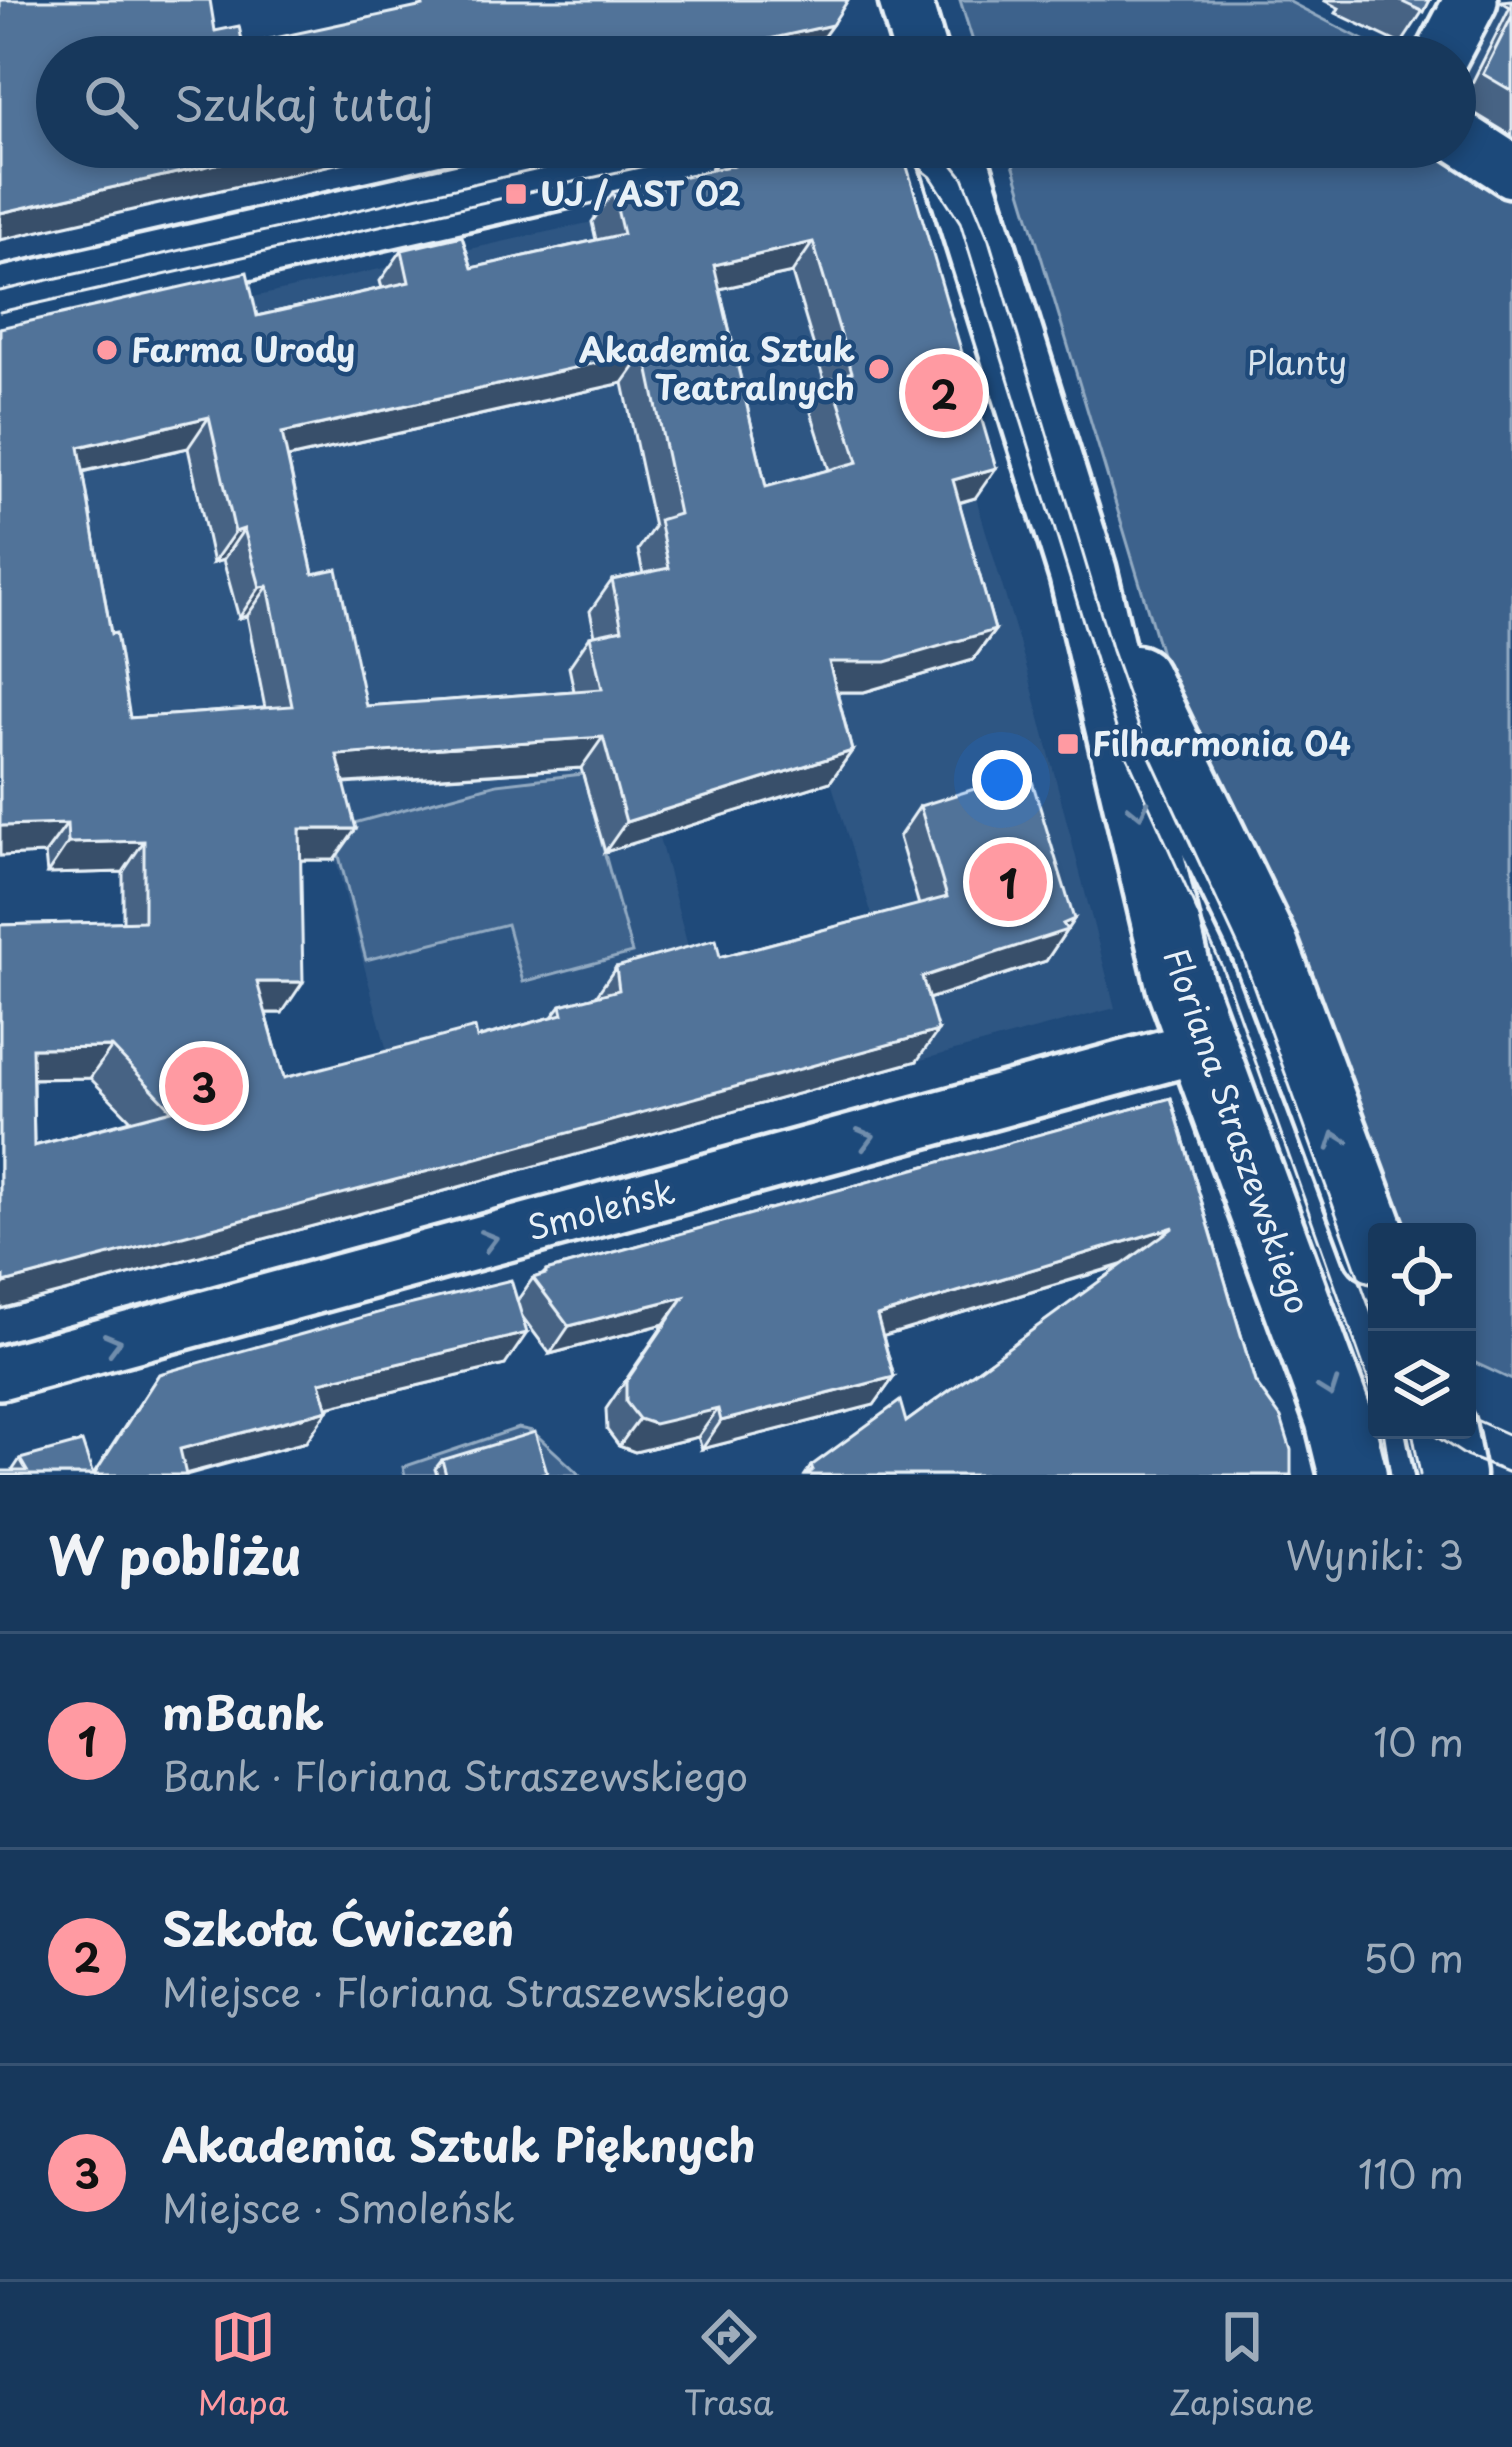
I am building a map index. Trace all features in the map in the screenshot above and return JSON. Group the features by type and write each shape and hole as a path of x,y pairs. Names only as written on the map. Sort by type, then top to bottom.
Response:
{"street":[{"path":"905,0 916,36"},
{"path":"1452,36 1471,0"},
{"path":"1476,148 1512,171"},
{"path":"0,302 591,168"},
{"name":"Floriana Straszewskiego","path":"957,168 1083,573 1180,984 1327,1384 1353,1475"},
{"name":"Floriana Straszewskiego","path":"1083,573 1265,948 1368,1226"},
{"name":"Smoleńsk","path":"0,1373 1201,1046"},
{"path":"1444,1439 1451,1475"}],"shaded area":[{"path":"1497,0 1512,0 1512,157 1476,134 1476,40"},
{"path":"836,168 855,168 882,184 1028,672 1115,1008 917,1061 815,730 641,769 732,1113 426,1196 315,783 51,800 0,353"}],"green space":[{"path":"960,0 1286,0 1355,36 971,36"},
{"name":"Planty","path":"1014,168 1473,168 1512,195 1512,1380 1476,1363 1476,1223 1380,1223 1184,730"},
{"path":"583,774 632,953 523,982 507,924 366,960 332,829 497,784"},
{"path":"518,1428 532,1431 580,1475 405,1475 403,1467"}],"building":[{"path":"0,0 210,0 215,31 239,26 241,36 36,36 36,168 198,168 0,213"},
{"path":"422,0 848,0 832,25 783,36 285,36 423,6"},
{"path":"1398,0 1430,0 1424,12"},
{"path":"1512,16 1512,91 1483,74"},
{"path":"721,168 907,168 996,468 953,480 995,630 886,662 829,662 852,751 626,822 603,737 337,755 356,829 300,829 303,982 257,982 284,1078 475,1028 477,1038 563,1014 561,1005 619,990 616,967 716,939 720,957 947,897 920,806 1000,781 1032,781 1074,919 1063,924 1067,930 922,977 938,1031 4,1283 4,1277 0,1278 0,925 144,921 144,841 68,843 67,824 0,826 0,328 247,272 257,316 409,282 402,250 462,236 472,268 623,234 613,192","holes":["813,242 852,372 832,379 858,462 766,487 714,265","645,352 679,514 659,520 669,568 612,580 622,629 590,636 602,689 366,706 337,569 313,574 282,433","209,417 235,532 244,529 260,587 268,586 292,706 130,718 79,447","112,1047 172,1110 34,1146 32,1048"]},
{"path":"1171,1098 1255,1382 1281,1418 1291,1450 1291,1475 807,1475 811,1466 900,1401 906,1422 1174,1227 877,1316 894,1377 721,1421 718,1409 654,1424 639,1419 626,1402 626,1382 684,1297 569,1326 533,1278 546,1271"},
{"path":"511,1280 527,1333 320,1382 328,1410 180,1449 186,1475 94,1475 159,1374"},
{"path":"535,1432 547,1472 446,1475 442,1460"},
{"path":"82,1442 93,1475 0,1475 0,1471 27,1471 20,1459"}],"tram line":[{"path":"0,291 543,168"},
{"path":"0,312 635,168"},
{"path":"920,168 931,177 960,222 1120,741 1222,967 1368,1380"},
{"path":"956,168 989,240 1112,651 1147,750 1243,957 1368,1303"},
{"path":"1476,1420 1512,1436"},
{"path":"1384,1439 1390,1475"},
{"path":"1414,1439 1420,1475"},
{"path":"1440,1439 1466,1456 1512,1474"}],"place":[{"name":"UJ / AST 02","path":"516,194"},
{"name":"Farma Urody","path":"107,350"},
{"name":"Akademia Sztuk Teatralnych","path":"879,369"},
{"name":"Szkoła Ćwiczeń","path":"944,393"},
{"name":"Filharmonia 04","path":"1068,744"},
{"name":"mBank","path":"1008,882"},
{"name":"Akademia Sztuk Pięknych","path":"204,1086"}]}
